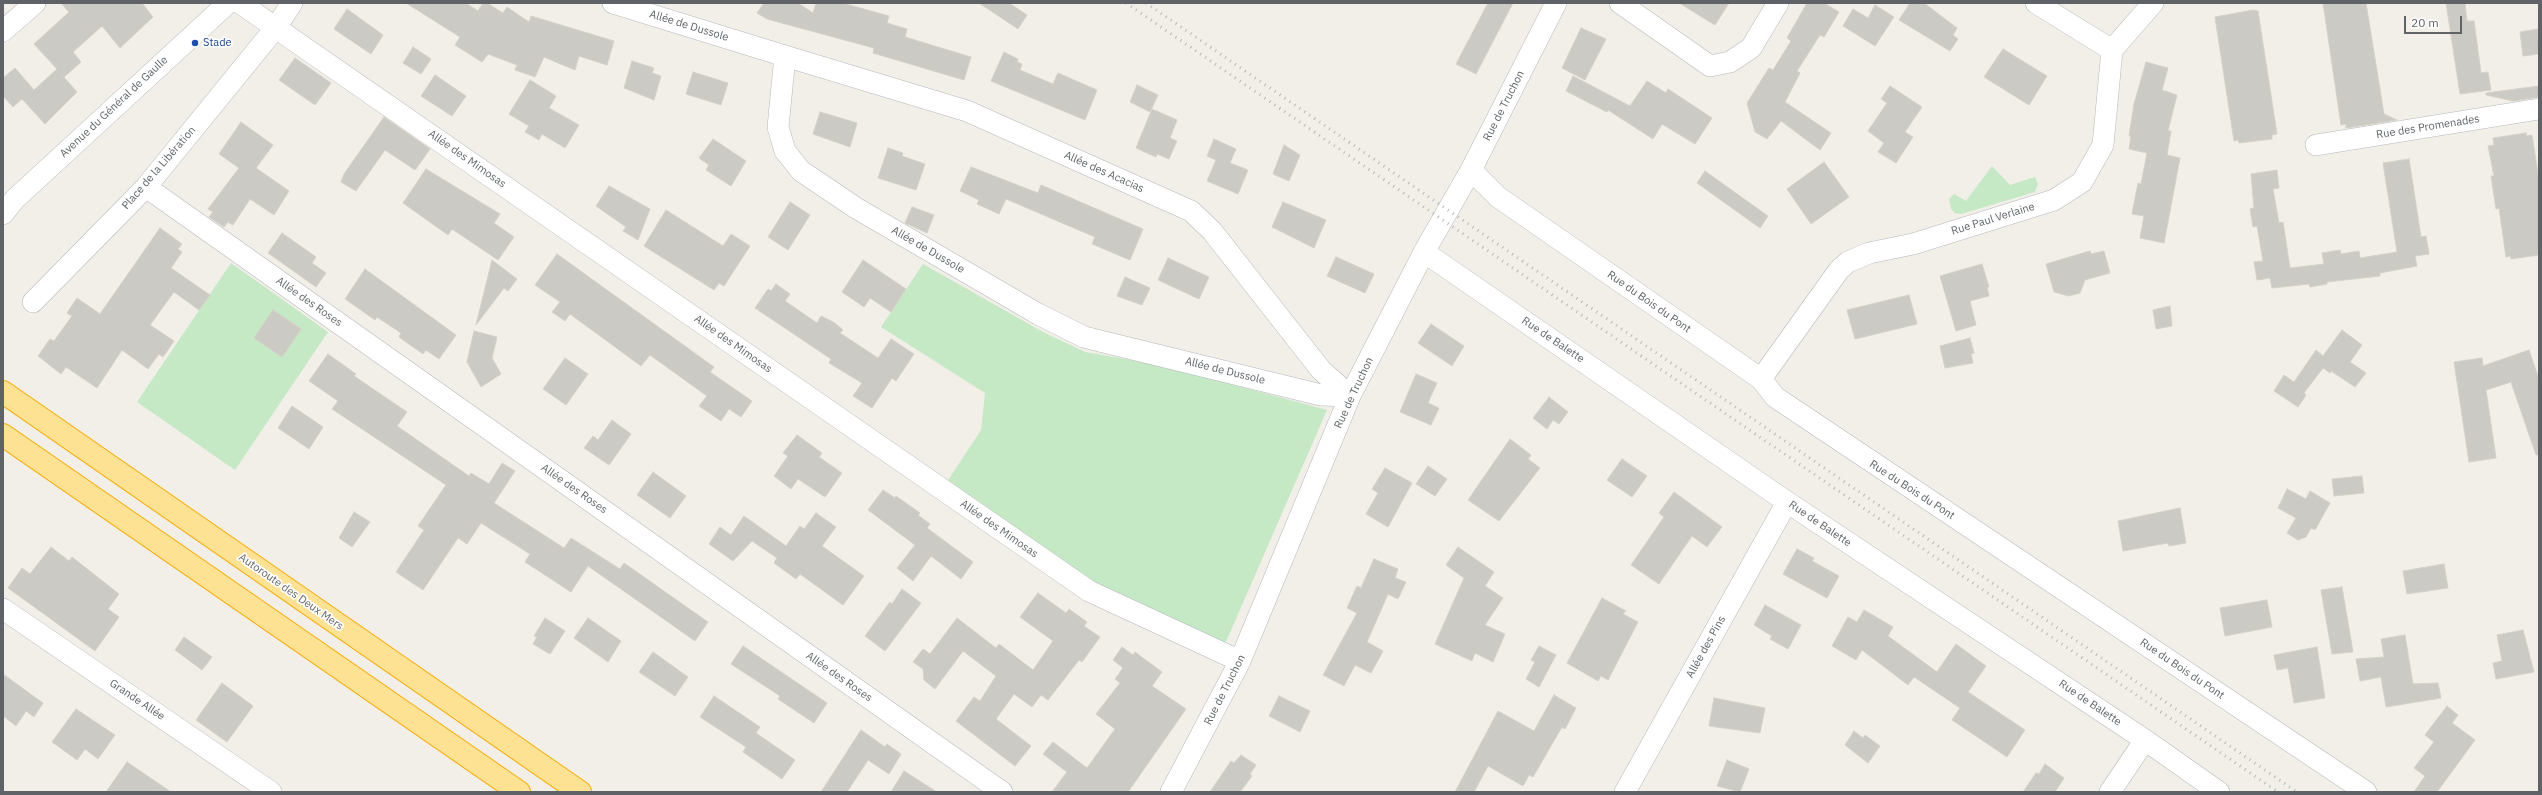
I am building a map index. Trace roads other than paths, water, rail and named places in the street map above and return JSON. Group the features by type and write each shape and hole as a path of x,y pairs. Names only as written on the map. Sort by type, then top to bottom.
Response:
{"highway":[{"name":"Autoroute des Deux Mers","path":"3,392 580,792"},
{"path":"3,435 519,792"}],"street":[{"path":"3,31 35,3"},
{"name":"Avenue du Général de Gaulle","path":"3,214 15,199 228,3"},
{"name":"Allée des Mimosas","path":"240,3 277,26 1089,591 1240,661"},
{"name":"Place de la Libération","path":"33,302 146,187 277,26 292,3"},
{"name":"Allée de Dussole","path":"613,3 785,56 778,127 785,151 801,170 856,208 1038,314 1084,337 1321,395 1350,396"},
{"name":"Rue de Truchon","path":"1171,792 1240,661 1350,396 1424,252 1471,170 1556,3"},
{"path":"1620,3 1710,66 1730,62 1751,48 1778,3"},
{"path":"2036,3 2112,50 2154,3"},
{"name":"Rue Paul Verlaine","path":"1761,379 1839,270 1848,262 1869,253 1913,244 2054,200 2082,182 2103,145 2112,50"},
{"name":"Allée des Acacias","path":"785,56 967,111 1191,211 1212,231 1320,370 1350,396"},
{"name":"Rue des Promenades","path":"2316,145 2539,109"},
{"name":"Rue du Bois du Pont","path":"1471,170 1498,197 1761,379 1775,397 1855,452 2366,792"},
{"name":"Allée des Roses","path":"146,187 1002,792"},
{"name":"Rue de Balette","path":"1424,252 1787,502 2145,740 2219,792"},
{"name":"Allée des Pins","path":"1626,792 1787,502"},
{"name":"Grande Allée","path":"3,609 271,792"},
{"path":"2110,792 2145,740"}],"railway":[{"path":"1126,3 2278,792"},
{"path":"1146,3 2297,792"}],"place":[{"name":"Stade","path":"195,43"}]}
